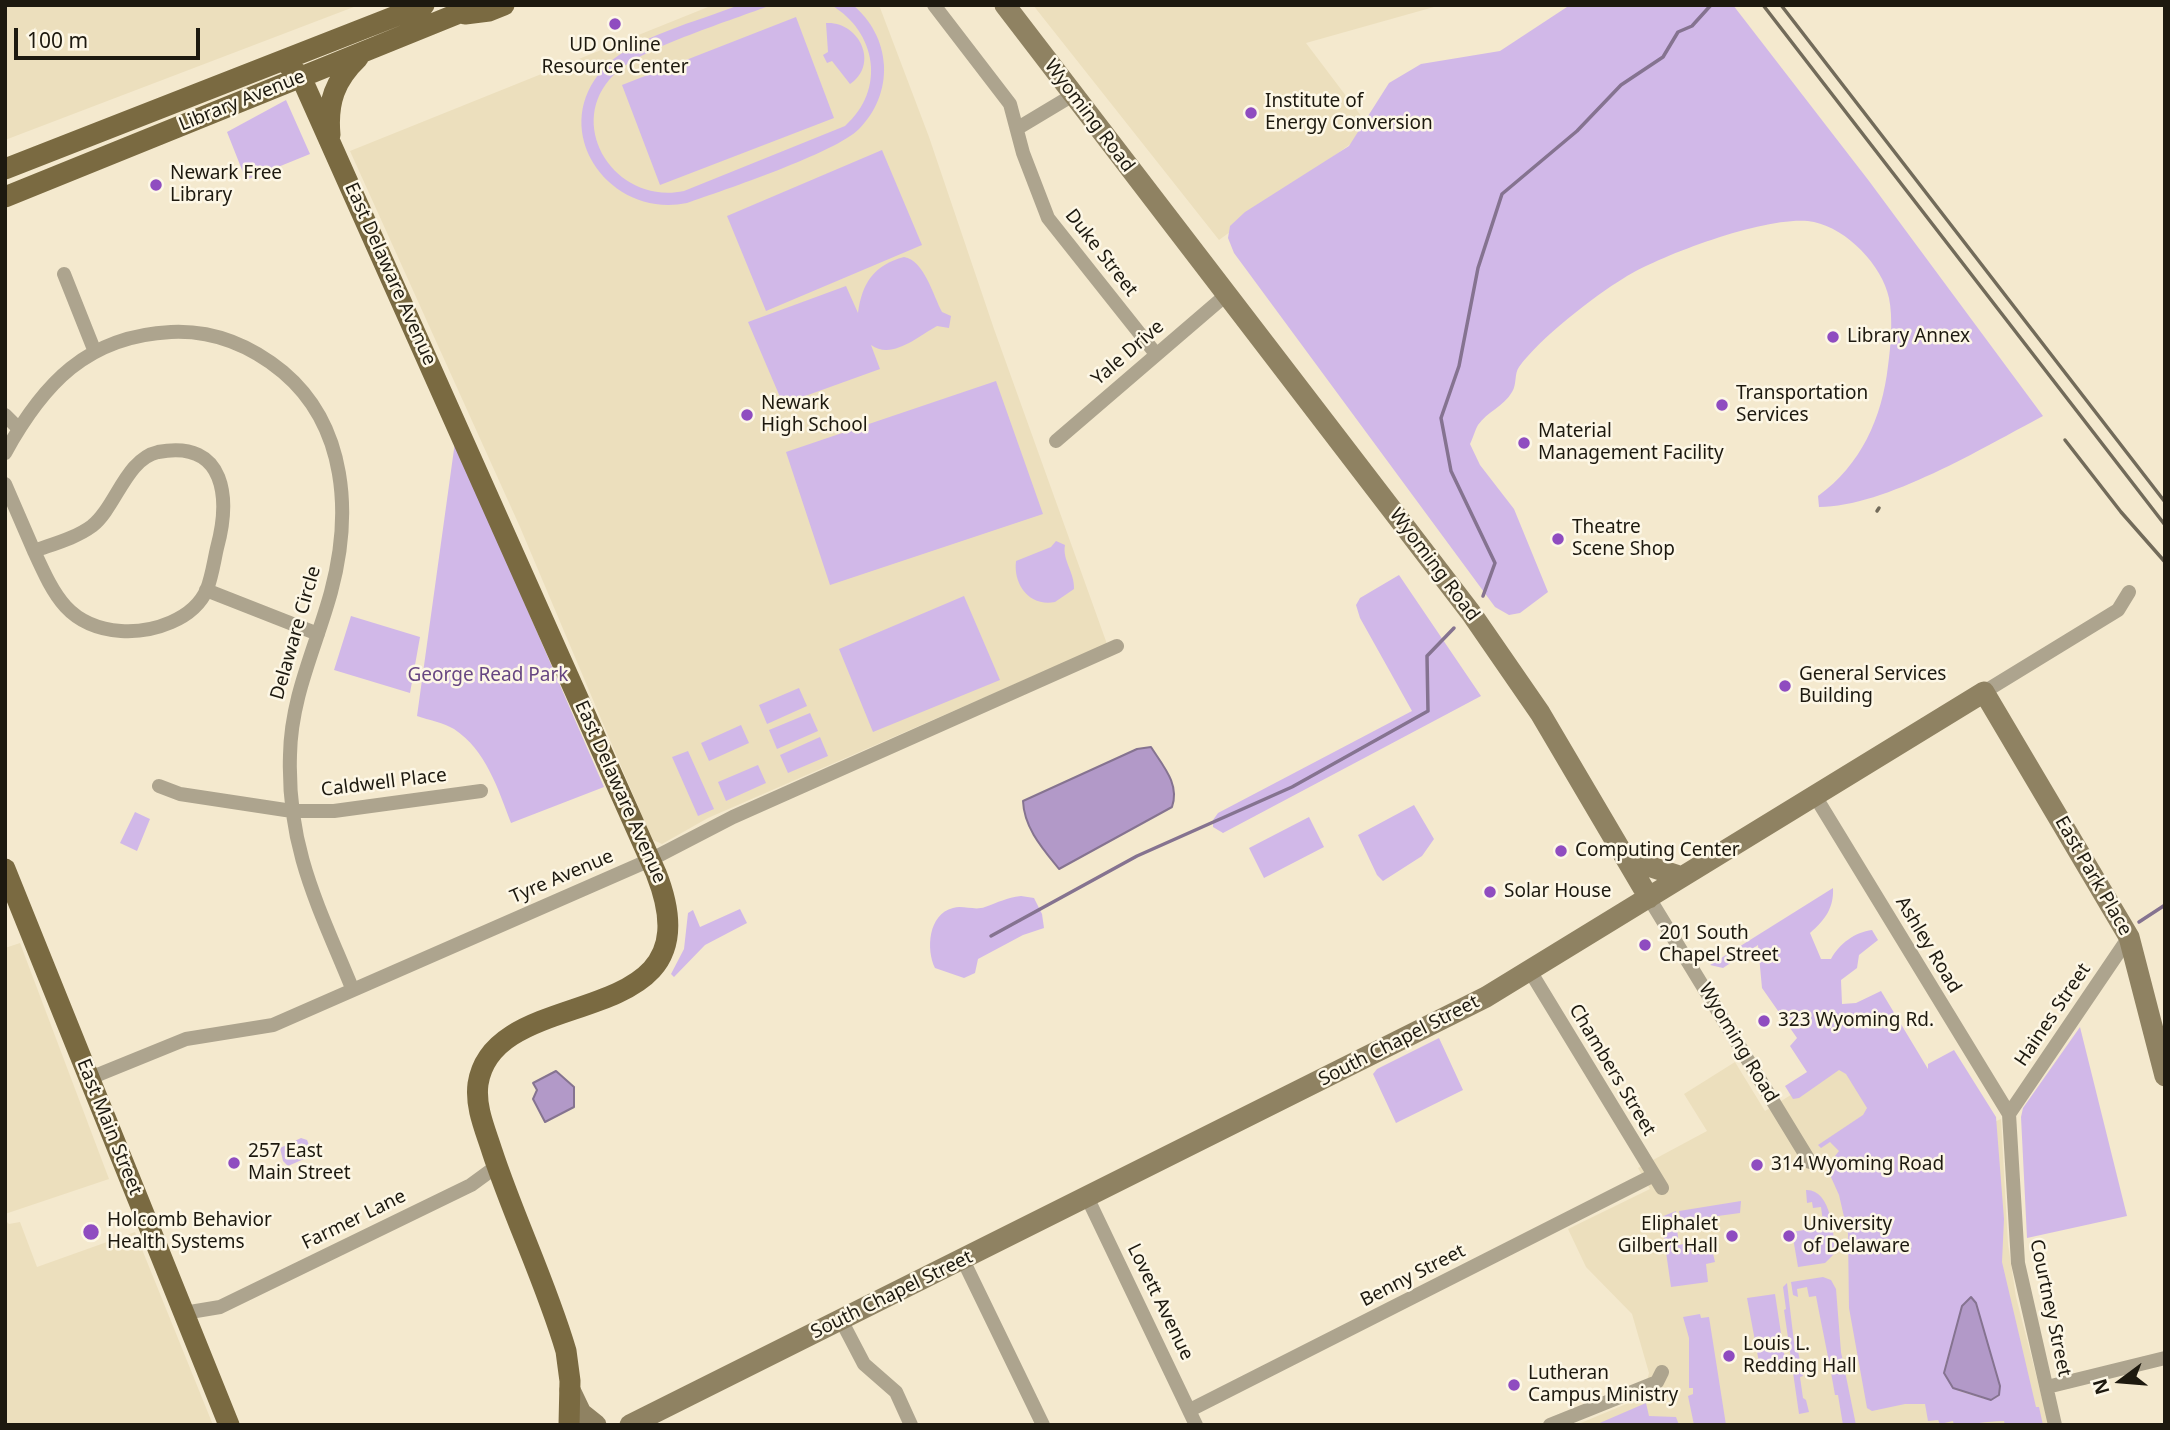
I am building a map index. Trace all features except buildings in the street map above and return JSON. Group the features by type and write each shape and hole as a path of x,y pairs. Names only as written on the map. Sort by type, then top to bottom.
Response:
{"main road":[{"name":"Library Avenue","path":"5,169 424,5"},
{"name":"Library Avenue","path":"5,197 479,5"},
{"path":"452,16 489,11 504,5"},
{"path":"330,142 328,118 334,89 338,79 365,51"},
{"name":"East Delaware Avenue","path":"284,61 301,77 665,895 670,920 666,945 656,965 624,989 506,1039 493,1052 478,1084 479,1108 497,1166 561,1334 570,1369 569,1425"},
{"name":"East Main Street","path":"5,869 229,1425"}],"street":[{"name":"Duke Street","path":"934,5 1010,104 1023,153 1048,218 1156,354"},
{"name":"Wyoming Road","path":"1004,5 1471,613 1540,713 1810,1162"},
{"path":"1018,128 1073,95"},
{"path":"64,274 94,352"},
{"name":"Yale Drive","path":"1056,441 1226,295"},
{"name":"Delaware Circle","path":"5,453 52,383 94,352 133,336 156,332 190,331 224,338 261,355 312,401 334,447 342,496 341,538 334,577 295,705 290,755 292,811 302,868 352,988"},
{"path":"5,415 19,429"},
{"path":"5,484 34,551 61,604 83,621 108,630 137,631 160,627 196,605 206,590 225,520 224,495 217,472 209,463 182,452 154,453 143,460 110,508 91,527 34,551"},
{"path":"206,590 318,634"},
{"name":"South Chapel Street","path":"630,1425 654,1420 841,1320 1467,1007 2118,610 2130,592"},
{"name":"Tyre Avenue","path":"90,1078 186,1039 273,1026 338,998 352,988 650,860 733,817 1117,646"},
{"name":"East Park Place","path":"1984,692 2129,937 2165,1076"},
{"name":"Caldwell Place","path":"159,786 180,794 292,811 334,811 481,791"},
{"name":"Ashley Road","path":"1815,796 2009,1114"},
{"path":"1627,859 1682,877"},
{"name":"Haines Street","path":"2009,1114 2129,937"},
{"name":"Chambers Street","path":"1530,971 1658,1182"},
{"name":"Courtney Street","path":"2009,1114 2018,1262 2055,1425"},
{"name":"Farmer Lane","path":"184,1313 220,1307 471,1185 497,1166"},
{"name":"Benny Street","path":"1190,1410 1658,1182"},
{"name":"Lovett Avenue","path":"1087,1197 1196,1425"},
{"path":"963,1260 1043,1425"},
{"path":"841,1320 864,1364 896,1392 911,1425"},
{"path":"2047,1387 2165,1358"},
{"path":"1550,1425 1657,1382 1662,1372"},
{"path":"570,1390 581,1413 596,1425"}],"shaded area":[{"path":"5,5 359,5 5,140"},
{"name":"Newark High School","path":"713,5 879,5 929,137 994,329 1107,644 708,818 662,844 653,840 648,830 520,527 350,151"},
{"path":"1033,5 1441,5 1306,43 1371,129 1219,240"},
{"path":"1151,747 1172,783 1172,807 1059,869 1031,829 1023,801 1137,749"},
{"path":"20,943 109,1179 5,1214 5,948"},
{"name":"University of Delaware","path":"1735,1062 1765,1111 1844,1062 1901,1161 2001,1119 2008,1244 2016,1297 2049,1425 1576,1425 1643,1397 1649,1373 1632,1314 1586,1267 1568,1229 1650,1189 1638,1168 1707,1131 1684,1094"},
{"path":"556,1071 574,1087 574,1107 545,1122 533,1099 537,1090 533,1083"},
{"path":"5,1220 9,1224 20,1222 37,1267 135,1232 213,1425 5,1425"},
{"path":"1971,1297 1976,1303 2000,1386 1999,1395 1991,1400 1953,1388 1944,1373 1962,1306"}],"green space":[{"path":"739,5 771,5 648,53 618,71 602,91 594,113 595,134 603,155 617,173 636,185 658,192 684,191 845,126 858,112 867,96 871,62 858,30 846,16 831,5 853,5 865,17 878,40 884,75 878,100 870,115 859,129 827,149 687,203 659,204 633,198 611,184 595,165 584,143 582,118 587,93 603,69 630,48 647,39"},
{"path":"1570,5 1733,5 1869,181 2043,416 1934,473 1903,486 1874,497 1819,507 1818,496 1833,484 1857,455 1875,422 1881,404 1891,332 1889,298 1885,286 1871,261 1850,240 1839,232 1814,222 1772,224 1717,238 1641,269 1583,307 1528,356 1517,370 1514,389 1509,397 1478,425 1470,444 1480,465 1514,509 1548,592 1520,613 1509,615 1495,607 1234,253 1228,238 1230,226 1245,212 1349,146 1389,83 1421,64 1500,51"},
{"path":"796,17 834,118 660,185 622,85"},
{"path":"826,23 838,24 848,29 862,45 864,66 859,76 850,84 832,61 827,63 823,55 828,52"},
{"path":"286,100 310,154 246,180 227,132"},
{"path":"882,150 922,245 766,311 727,216"},
{"path":"904,257 917,264 942,312 951,316 949,328 937,326 913,341 887,350 871,345 880,369 783,404 748,322 846,286 858,313 866,284 871,277 885,265"},
{"path":"996,381 1043,514 830,585 786,452"},
{"name":"George Read Park","path":"455,442 604,787 511,823 490,771 475,748 454,729 417,716"},
{"path":"1056,541 1065,545 1065,556 1073,577 1074,589 1055,602 1046,603 1031,598 1020,586 1016,561 1051,547"},
{"path":"1399,575 1481,696 1223,833 1213,827 1213,820 1218,813 1412,711 1360,618 1356,605 1360,598"},
{"path":"964,596 1000,680 873,732 839,649"},
{"path":"351,616 420,637 410,693 334,670"},
{"path":"799,688 807,706 767,724 759,705"},
{"path":"810,713 818,731 777,749 769,730"},
{"path":"741,725 749,743 709,761 701,743"},
{"path":"820,737 828,756 788,773 780,755"},
{"path":"688,751 714,809 698,816 672,757"},
{"path":"758,765 766,783 726,801 718,782"},
{"path":"1414,805 1434,839 1422,856 1383,881 1377,875 1358,835"},
{"path":"135,812 150,819 137,851 120,843"},
{"path":"1309,817 1324,847 1264,878 1249,848"},
{"path":"1833,888 1828,913 1810,933 1821,959 1831,959 1838,948 1848,940 1872,930 1878,940 1859,955 1857,968 1841,980 1842,1004 1856,1003 1881,991 1928,1069 1928,1064 1954,1050 1996,1117 2004,1219 2002,1262 2036,1407 2039,1407 2043,1425 2005,1425 2004,1421 1954,1425 1953,1421 1940,1424 1938,1420 1928,1421 1925,1404 1905,1404 1872,1411 1867,1408 1849,1308 1848,1234 1839,1195 1826,1166 1837,1159 1835,1156 1839,1151 1830,1142 1821,1148 1818,1145 1863,1115 1867,1108 1846,1074 1839,1070 1799,1098 1793,1099 1785,1086 1807,1072 1790,1046 1797,1038 1762,988 1758,945 1723,968 1710,965","holes":["1971,1297 2000,1391 1998,1397 1985,1399 1959,1391 1945,1366 1962,1306"]},
{"path":"1021,896 1034,898 1042,914 1044,928 1023,935 978,959 975,973 964,978 935,968 930,943 938,917 953,908 981,908"},
{"path":"740,909 747,923 705,945 674,977 671,974 684,949 688,913 693,910 700,927"},
{"path":"2080,1027 2127,1216 2027,1238 2021,1117 2023,1108"},
{"path":"1439,1038 1463,1090 1396,1123 1373,1074 1377,1069"},
{"path":"301,1138 307,1140 313,1155 288,1166 283,1161 280,1148"},
{"path":"1806,1190 1821,1197 1830,1214 1834,1254 1825,1263 1798,1267 1792,1232 1816,1228 1816,1223 1823,1222 1821,1207 1813,1208 1812,1202 1807,1203"},
{"path":"1741,1201 1740,1213 1681,1221 1679,1211"},
{"path":"1676,1211 1678,1224 1684,1223 1685,1228 1677,1229 1679,1245 1687,1243 1689,1249 1711,1245 1715,1262 1706,1264 1708,1282 1671,1287 1661,1217"},
{"path":"1823,1277 1831,1280 1836,1289 1841,1352 1856,1425 1843,1425 1816,1296 1809,1297 1807,1287 1797,1289 1798,1297 1793,1295 1791,1282"},
{"path":"1787,1283 1795,1351 1798,1351 1803,1376 1800,1377 1803,1398 1809,1412 1799,1414 1784,1310 1783,1287"},
{"path":"1775,1294 1786,1366 1761,1373 1747,1298"},
{"path":"1700,1314 1701,1318 1709,1317 1726,1425 1694,1425 1688,1396 1693,1394 1693,1388 1689,1388 1689,1338 1683,1317"},
{"path":"1646,1403 1649,1416 1676,1417 1679,1425 1595,1425"}],"waterway":[{"path":"1483,596 1495,563 1451,471 1441,418 1459,366 1478,268 1502,194 1577,131 1621,85 1663,57 1678,32 1692,26 1711,5"},
{"path":"991,936 1137,856 1292,787 1428,711 1427,656 1454,628"},
{"path":"2139,922 2165,905"}],"railway":[{"path":"1763,5 2165,525"},
{"path":"1781,5 2165,502"},
{"path":"2065,440 2121,512 2165,562"}],"place":[{"name":"UD Online Resource Center","path":"615,24"},
{"name":"Institute of Energy Conversion","path":"1251,113"},
{"name":"Newark Free Library","path":"156,185"},
{"name":"Library Annex","path":"1833,337"},
{"name":"Transportation Services","path":"1722,405"},
{"name":"Newark High School","path":"747,415"},
{"name":"Material Management Facility","path":"1524,443"},
{"name":"Theatre Scene Shop","path":"1558,539"},
{"name":"General Services Building","path":"1785,686"},
{"name":"Computing Center","path":"1561,851"},
{"name":"Solar House","path":"1490,892"},
{"name":"201 South Chapel Street","path":"1645,945"},
{"name":"323 Wyoming Rd.","path":"1764,1021"},
{"name":"257 East Main Street","path":"234,1163"},
{"name":"314 Wyoming Road","path":"1757,1165"},
{"name":"Holcomb Behavior Health Systems","path":"91,1232"},
{"name":"Eliphalet Gilbert Hall","path":"1732,1236"},
{"name":"University of Delaware","path":"1789,1236"},
{"name":"Louis L. Redding Hall","path":"1729,1356"},
{"name":"Lutheran Campus Ministry","path":"1514,1385"}]}
